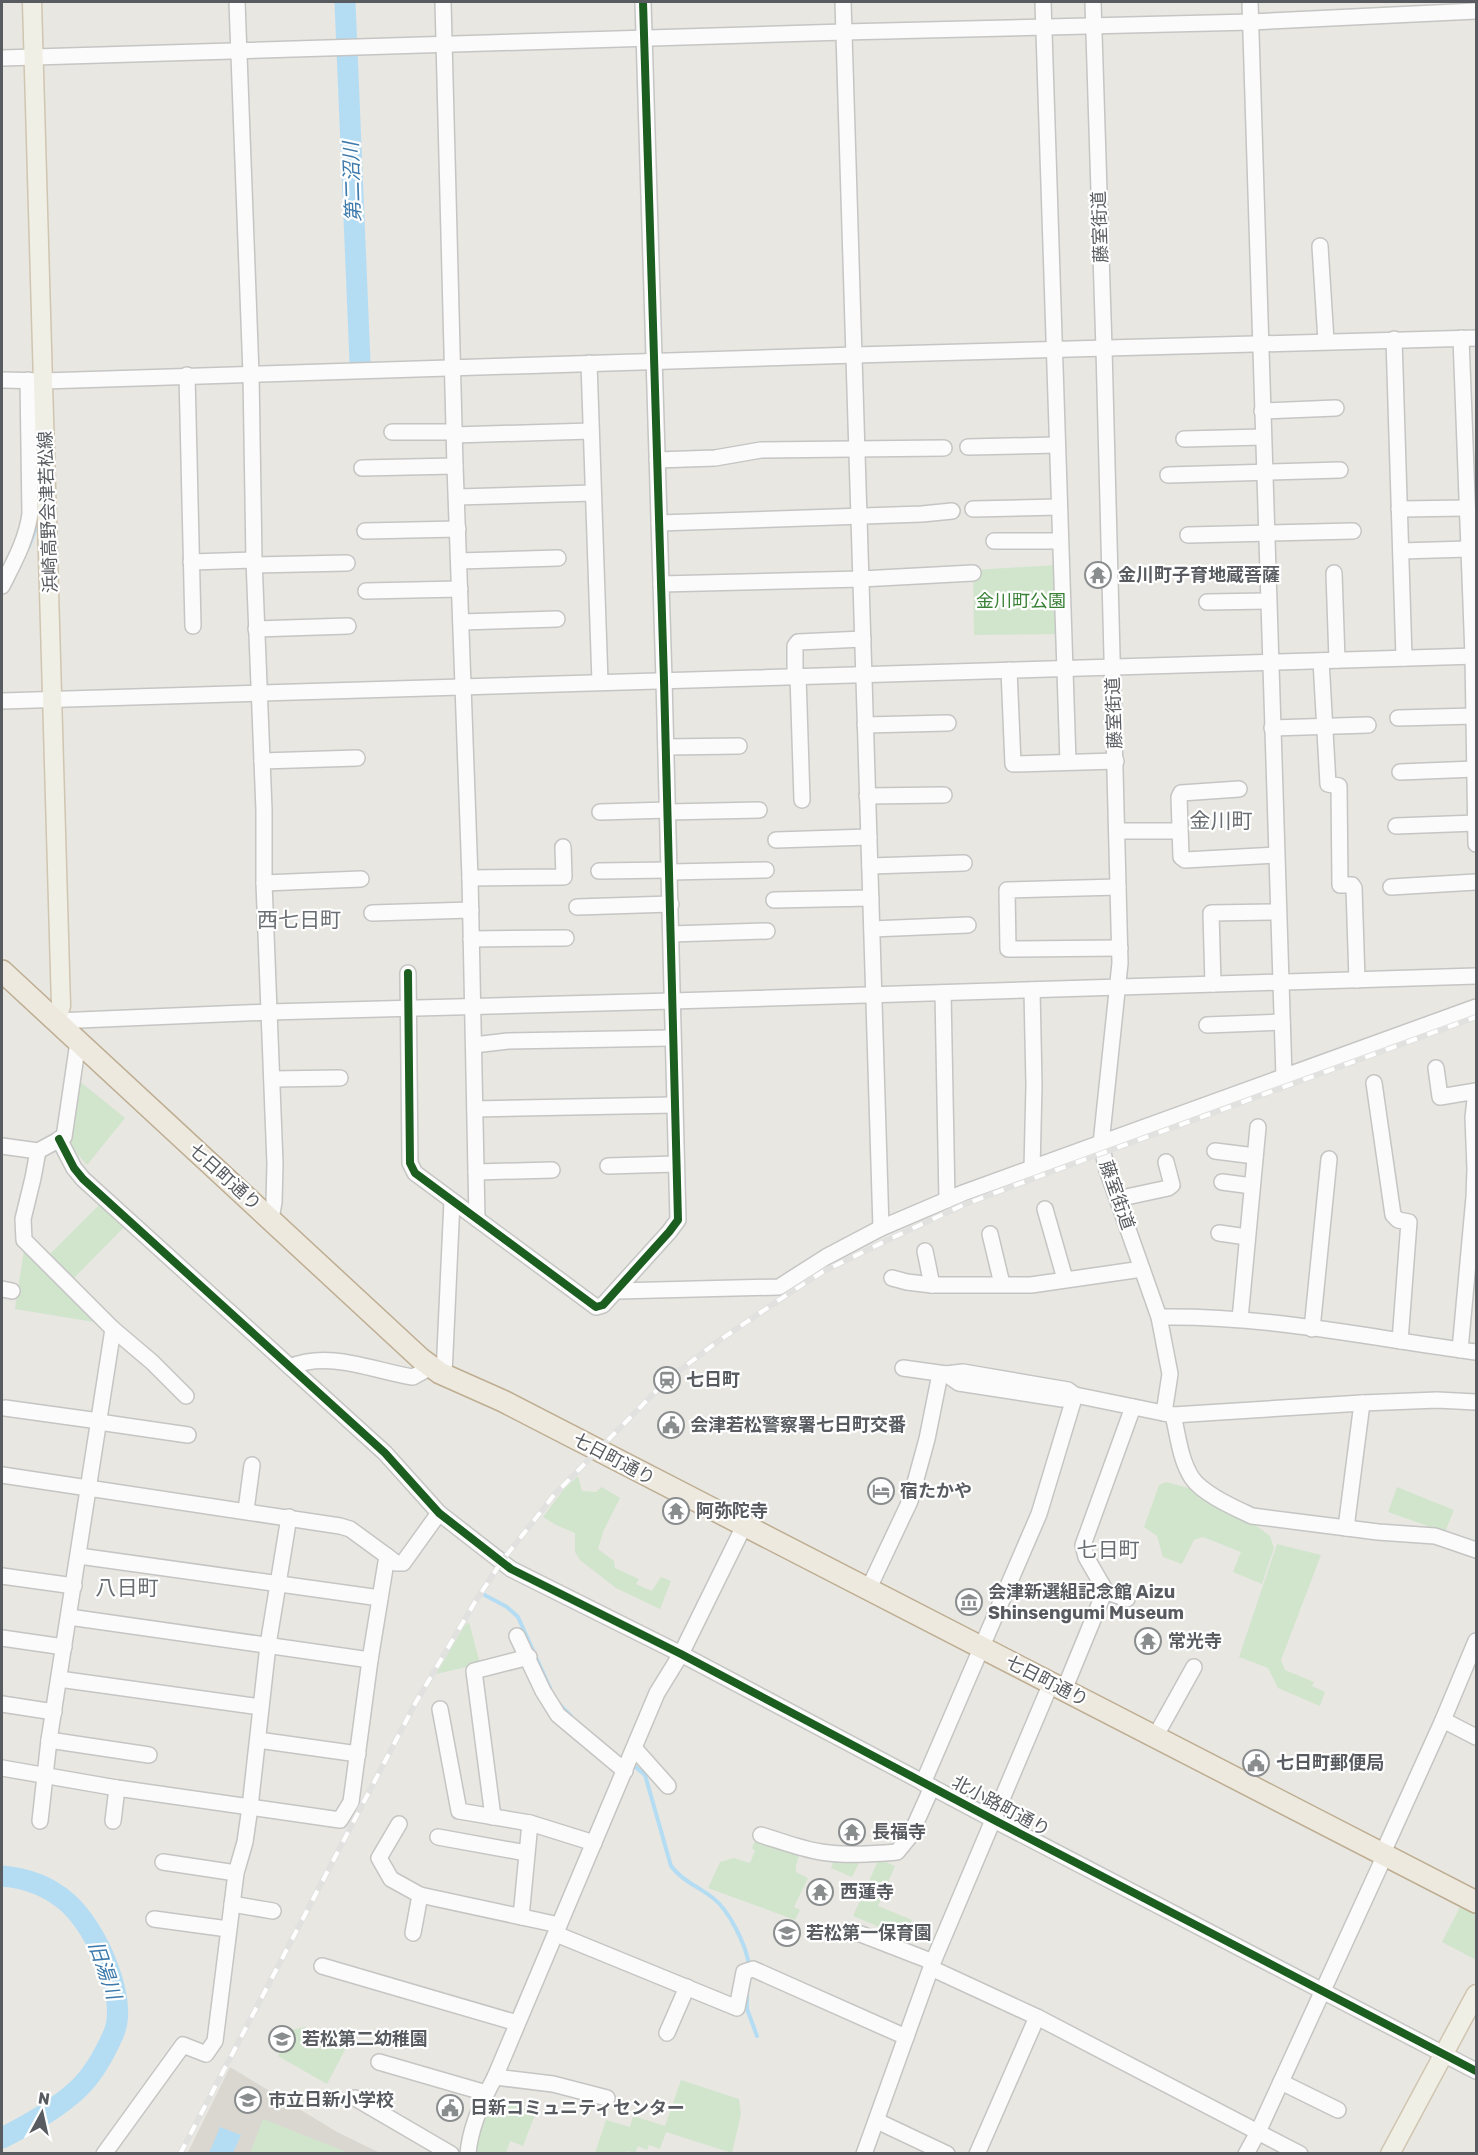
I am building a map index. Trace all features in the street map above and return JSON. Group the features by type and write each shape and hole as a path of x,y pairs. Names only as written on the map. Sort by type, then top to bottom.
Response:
{"highway":[{"name":"七日町通り","path":"2,971 437,1371 503,1401 1476,1902"}],"main road":[{"name":"浜崎高野会津若松線","path":"33,2 28,57 36,380 53,699 61,1006 56,1021"},
{"path":"1390,2154 1476,1994"}],"street":[{"path":"237,2 251,374 254,563 272,1079 274,1202 271,1219"},
{"path":"443,2 455,466 471,910 477,1219"},
{"path":"408,973 410,1164 415,1173 596,1307 603,1305 678,1220 672,1038 670,871 643,2"},
{"path":"843,2 882,1228"},
{"path":"1043,2 1068,762"},
{"name":"藤室街道","path":"1093,2 1120,948 1101,1144 1104,1161 1159,1317 1170,1374 1169,1414"},
{"path":"1250,2 1284,1077"},
{"path":"2,58 1251,22 1476,11"},
{"path":"1320,246 1326,341"},
{"path":"2,380 1469,338 1476,844"},
{"path":"1394,339 1404,658"},
{"path":"589,363 600,682"},
{"path":"187,375 193,626"},
{"path":"2,586 24,542 30,514 36,380"},
{"path":"1262,411 1336,408"},
{"path":"392,432 591,431"},
{"path":"1184,439 1263,437"},
{"path":"968,447 1057,445"},
{"path":"657,460 715,458 761,450 944,448"},
{"path":"362,468 455,466"},
{"path":"1168,475 1340,470"},
{"path":"456,497 593,493"},
{"path":"1399,509 1470,501"},
{"path":"973,509 1059,507"},
{"path":"659,523 952,511"},
{"path":"365,531 458,529"},
{"path":"1188,535 1353,531"},
{"path":"994,542 1060,541"},
{"path":"1401,551 1471,555"},
{"path":"459,561 558,558"},
{"path":"191,562 347,563"},
{"path":"661,584 861,579 973,573"},
{"path":"1334,573 1337,660"},
{"path":"366,591 460,589"},
{"path":"1207,602 1268,600"},
{"path":"461,622 556,619"},
{"path":"256,629 348,626"},
{"path":"802,800 795,646 798,642 862,639"},
{"path":"2,701 1474,656"},
{"path":"1321,661 1328,784 1339,786 1340,885 1352,885 1354,888 1357,980"},
{"path":"1009,670 1013,764 1116,761"},
{"path":"1398,718 1475,723"},
{"path":"865,725 948,723"},
{"path":"1272,728 1368,724"},
{"path":"666,747 739,746"},
{"path":"262,761 357,758"},
{"path":"1400,772 1476,780"},
{"path":"1239,789 1181,793 1179,831 1181,856 1185,860 1276,855"},
{"path":"867,796 944,795"},
{"path":"600,812 759,810"},
{"path":"1395,826 1476,823"},
{"path":"1118,831 1179,831"},
{"path":"776,840 869,837"},
{"path":"470,878 564,877 563,847"},
{"path":"870,866 964,863"},
{"path":"599,871 766,870"},
{"path":"264,883 361,879"},
{"path":"1391,887 1476,882"},
{"path":"1118,888 1007,890 1008,949 1120,948"},
{"path":"774,900 871,898"},
{"path":"577,907 670,904"},
{"path":"372,913 471,910"},
{"path":"1213,984 1211,913 1278,912"},
{"path":"872,929 968,925"},
{"path":"671,934 767,931"},
{"path":"471,939 566,938"},
{"path":"56,1021 270,1012 1476,976"},
{"path":"1032,990 1034,1085 1032,1168"},
{"path":"943,993 947,1200"},
{"path":"617,1291 779,1287 826,1257 882,1228 947,1200 1476,1007"},
{"path":"1207,1025 1282,1022"},
{"path":"474,1045 508,1041 672,1038"},
{"path":"2,1146 38,1151 61,1138 78,1042"},
{"path":"1436,1068 1440,1097 1476,1090 1472,1138 1475,1169 1472,1272 1460,1350"},
{"path":"272,1079 340,1078"},
{"path":"1374,1083 1393,1215 1398,1220 1409,1222 1400,1341"},
{"path":"475,1108 674,1105"},
{"path":"1240,1319 1258,1127"},
{"name":"北小路町通り","path":"61,1138 74,1168 83,1179 385,1453 439,1513 511,1569 681,1654 1476,2071"},
{"path":"38,1151 23,1220 24,1240 113,1329 152,1362 186,1396"},
{"path":"1215,1151 1255,1156"},
{"path":"1312,1329 1329,1159"},
{"path":"1117,1199 1168,1188 1172,1185 1166,1162"},
{"path":"608,1166 676,1164"},
{"path":"476,1172 552,1170"},
{"path":"1222,1182 1252,1186"},
{"path":"290,1367 308,1362 331,1361 413,1377 437,1371 452,1201"},
{"path":"1045,1209 1065,1279"},
{"path":"1219,1233 1247,1237"},
{"path":"990,1234 1002,1284"},
{"path":"925,1251 932,1285"},
{"path":"892,1278 932,1285 1031,1284 1142,1269"},
{"path":"1159,1317 1198,1316 1240,1319 1476,1352"},
{"path":"40,1821 49,1740 113,1329"},
{"path":"903,1368 943,1374 959,1383 1062,1399 1075,1395 1169,1414 1437,1400 1476,1402"},
{"path":"868,1590 910,1501 943,1374"},
{"path":"761,1835 835,1854 897,1852 910,1836 981,1648 1039,1514 1075,1395"},
{"path":"1346,1528 1362,1403"},
{"path":"1127,1599 1104,1591 1086,1557 1083,1545 1133,1407"},
{"path":"5,1408 188,1435"},
{"path":"1169,1414 1184,1463 1193,1480 1205,1490 1252,1516 1435,1536 1476,1550"},
{"path":"246,1510 252,1465"},
{"path":"2,1475 289,1516 350,1529 396,1563 403,1563 439,1513"},
{"path":"104,2154 183,2045 206,2054 215,2041 236,1873 250,1807 268,1645 289,1516"},
{"path":"468,2154 470,2140 486,2092 495,2077 558,1930 657,1693 681,1654 744,1526"},
{"path":"79,1556 380,1598"},
{"path":"2,1768 117,1788 340,1820 351,1802 387,1556"},
{"path":"2,1576 74,1586"},
{"path":"864,2154 932,1965 994,1820 1104,1591"},
{"path":"69,1617 370,1660"},
{"path":"517,1636 529,1657 543,1691 558,1715 625,1771"},
{"path":"2,1638 64,1647"},
{"path":"1246,2154 1384,1855 1476,1641"},
{"path":"493,1817 474,1671 529,1657"},
{"path":"1155,1737 1194,1667"},
{"path":"59,1679 260,1707"},
{"path":"2,1704 54,1712"},
{"path":"440,1708 459,1811 530,1823 594,1843"},
{"path":"1443,1720 1476,1737"},
{"path":"49,1740 150,1755"},
{"path":"258,1740 358,1754"},
{"path":"634,1749 668,1786"},
{"path":"113,1821 117,1788"},
{"path":"521,1917 530,1823"},
{"path":"399,1824 379,1858 392,1879 420,1895 521,1917 558,1930 737,2008 748,1971 906,2037"},
{"path":"438,1837 526,1853"},
{"path":"164,1862 236,1873"},
{"path":"413,1933 420,1895"},
{"path":"232,1904 273,1911"},
{"path":"154,1919 228,1929"},
{"path":"858,1933 932,1965 1300,2154"},
{"path":"322,1966 517,2023"},
{"path":"667,2033 687,1987"},
{"path":"977,2154 1037,2018"},
{"path":"379,2062 486,2092"},
{"path":"495,2077 553,2084 607,2098"},
{"path":"1281,2082 1338,2110"},
{"path":"355,2098 451,2154"},
{"path":"877,2121 947,2154"}],"shaded area":[{"name":"市立日新小学校","path":"230,2067 337,2132 380,2153 187,2154"}],"green space":[{"name":"金川町公園","path":"1058,565 1060,634 974,635 973,570"},
{"path":"78,1080 125,1118 87,1165 74,1150 71,1142"},
{"path":"103,1201 128,1223 70,1282 106,1324 15,1309 25,1243 43,1261"},
{"path":"578,1476 582,1491 596,1492 602,1487 620,1498 603,1532 598,1549 614,1561 615,1568 639,1579 636,1584 652,1591 661,1577 671,1581 660,1609 616,1588 580,1560 575,1552 575,1533 543,1517 564,1489"},
{"path":"1166,1482 1196,1490 1270,1536 1274,1548 1262,1584 1233,1572 1241,1552 1203,1537 1194,1540 1182,1564 1163,1557 1157,1536 1144,1527 1159,1485"},
{"path":"1397,1487 1454,1510 1445,1532 1388,1512"},
{"path":"1277,1544 1321,1555 1281,1660 1285,1670 1314,1682 1312,1686 1325,1692 1320,1706 1278,1688 1268,1668 1239,1657"},
{"path":"469,1622 480,1664 436,1674 461,1629"},
{"path":"759,1839 800,1852 796,1872 808,1878 794,1907 800,1910 795,1920 708,1888 720,1862 734,1858 750,1863 755,1851 752,1848"},
{"path":"861,1859 852,1877 831,1868 834,1860"},
{"path":"879,1859 895,1866 878,1906 912,1920 904,1937 853,1916"},
{"path":"1462,1903 1476,1912 1476,1960 1442,1942"},
{"path":"305,2027 346,2048 327,2084 278,2056 291,2030"},
{"path":"681,2080 739,2099 741,2114 732,2153 666,2132 660,2149 649,2145 647,2150 638,2146 635,2153 626,2151 625,2153 595,2153 606,2120 630,2127 633,2116 665,2126"},
{"path":"491,2098 536,2112 523,2146 510,2141 506,2153 472,2154"},
{"path":"263,2119 349,2153 250,2153"}],"water":[{"path":"220,2127 241,2135 233,2153 209,2153"}],"waterway":[{"name":"第二沼川","path":"345,2 360,362"},
{"path":"29,546 39,520"},
{"path":"481,1593 507,1607 518,1617 550,1688"},
{"path":"560,1705 571,1716"},
{"path":"632,1764 645,1775 671,1866 685,1879 713,1898 725,1911 741,1938 749,1965"},
{"name":"旧湯川","path":"2,1876 29,1881 45,1888 61,1897 78,1914 99,1946 107,1964 117,2003 117,2020 113,2035 83,2084 52,2110 2,2138"},
{"path":"747,1996 747,2009 757,2036"}],"railway":[{"path":"180,2154 416,1702 475,1602 502,1561 554,1495 667,1380 717,1342 824,1271 963,1205 1476,1017"}],"cycle path":[{"path":"408,973 410,1163 415,1173 596,1307 603,1305 678,1220 643,2"},
{"path":"59,1139 74,1168 83,1179 385,1453 439,1513 511,1569 681,1654 1476,2071"}],"place":[{"name":"金川町子育地蔵菩薩","path":"1098,575"},
{"name":"七日町","path":"667,1380"},
{"name":"会津若松警察署七日町交番","path":"671,1425"},
{"name":"宿たかや","path":"881,1491"},
{"name":"阿弥陀寺","path":"676,1511"},
{"name":"会津新選組記念館 Aizu Shinsengumi Museum","path":"969,1602"},
{"name":"常光寺","path":"1148,1641"},
{"name":"七日町郵便局","path":"1256,1763"},
{"name":"長福寺","path":"852,1832"},
{"name":"西蓮寺","path":"820,1892"},
{"name":"若松第一保育園","path":"787,1933"},
{"name":"若松第二幼稚園","path":"282,2039"},
{"name":"市立日新小学校","path":"248,2100"},
{"name":"日新コミュニティセンター","path":"450,2108"}],"district":[{"name":"金川町","path":"1221,821"},
{"name":"西七日町","path":"299,920"},
{"name":"七日町","path":"1108,1550"},
{"name":"八日町","path":"127,1588"}]}
